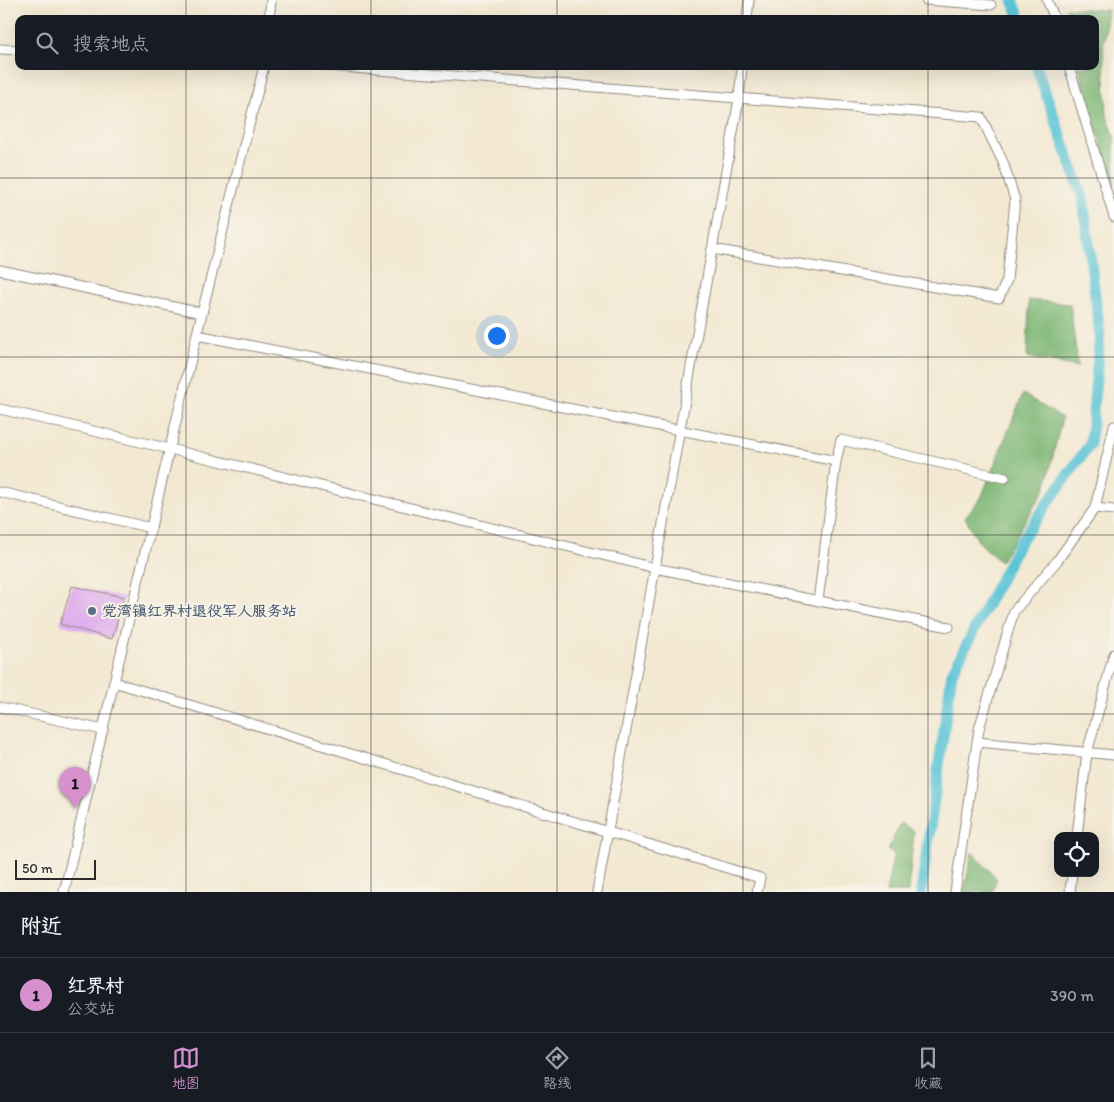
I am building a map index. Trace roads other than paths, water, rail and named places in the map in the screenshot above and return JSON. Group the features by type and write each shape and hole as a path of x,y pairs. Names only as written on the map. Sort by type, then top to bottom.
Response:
{"street":[{"path":"270,15 271,0"},
{"path":"747,15 749,0"},
{"path":"926,0 991,5"},
{"path":"1047,0 1053,15"},
{"path":"0,49 15,50"},
{"path":"64,892 202,313 263,70"},
{"path":"377,70 980,117 1003,162 1015,200 1007,280 999,298 712,249"},
{"path":"597,892 739,99 742,70"},
{"path":"1070,70 1114,217"},
{"path":"0,270 202,313"},
{"path":"197,335 836,461"},
{"path":"0,409 655,568 949,627"},
{"path":"955,892 979,729 1014,611 1057,561 1095,508 1114,426"},
{"path":"818,601 836,461 841,440 1005,478"},
{"path":"0,492 151,528"},
{"path":"1095,508 1114,510"},
{"path":"1078,832 1088,753 1114,654"},
{"path":"114,682 760,878 757,892"},
{"path":"0,707 103,730"},
{"path":"978,742 1114,755"},
{"path":"1070,892 1072,877"}],"waterway":[{"path":"1013,0 1019,15"},
{"path":"921,892 952,673 1018,545 1090,444 1100,335 1083,198 1037,70"}],"place":[{"name":"党湾镇红界村退役军人服务站","path":"92,611"},
{"name":"红界村","path":"75,808"}]}
